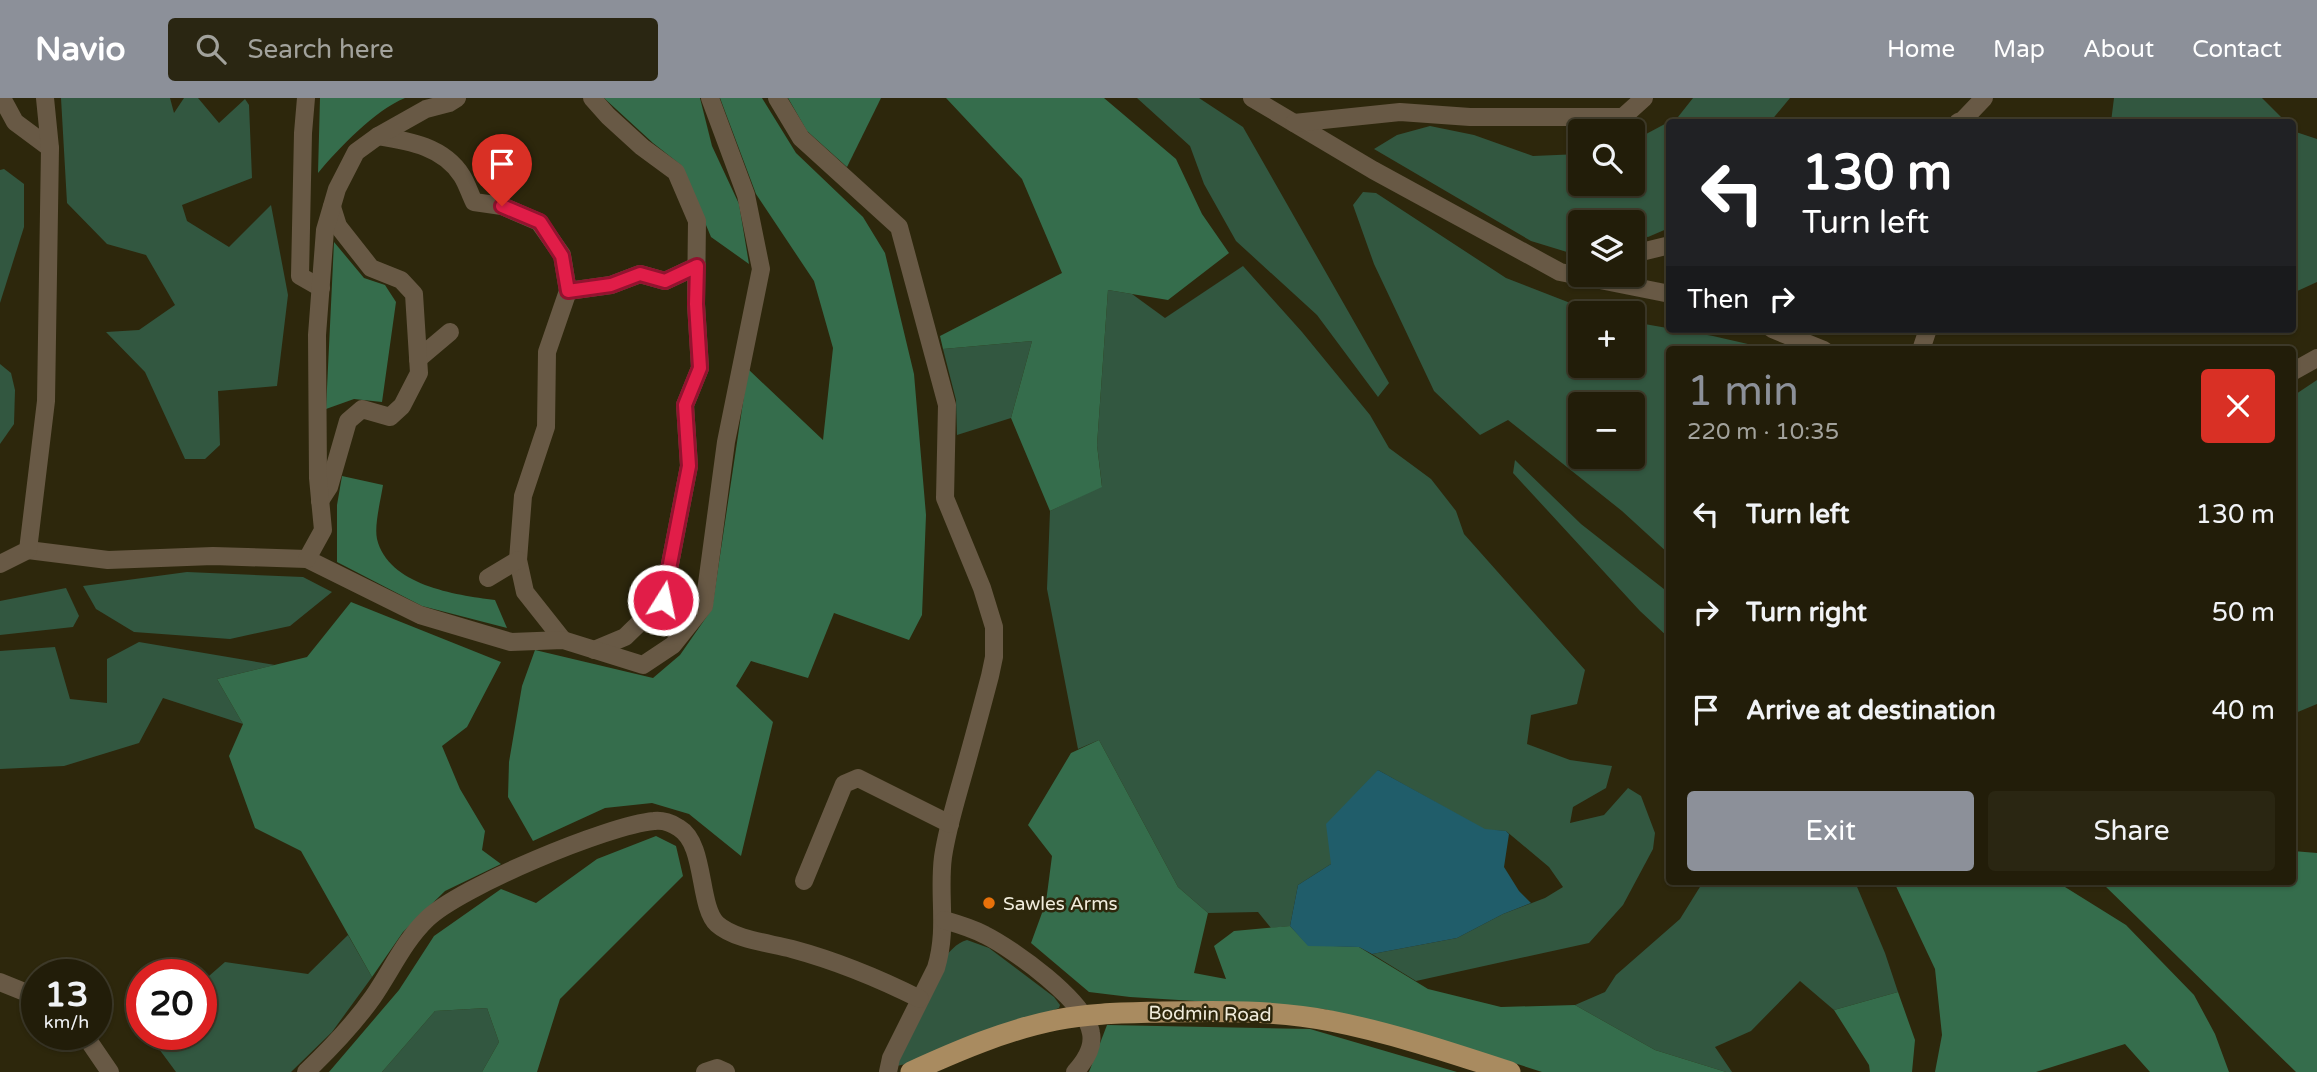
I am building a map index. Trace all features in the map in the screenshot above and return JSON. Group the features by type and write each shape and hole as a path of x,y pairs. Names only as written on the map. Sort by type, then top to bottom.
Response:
{"main road":[{"name":"Bodmin Road","path":"911,1072 1006,1034 1057,1020 1083,1016 1194,1012 1306,1016 1355,1026 1510,1072"}],"street":[{"path":"2,98 15,122 50,148"},
{"path":"28,550 46,401 50,148 45,98"},
{"path":"306,98 300,276 321,288"},
{"path":"307,559 323,530 318,478 317,335 326,230 337,189 356,152 378,136 426,109 457,98"},
{"path":"592,98 642,147 676,172 697,221 696,304 700,368 685,405 689,466 663,600 625,637 594,650"},
{"path":"0,564 28,550 108,560 213,556 307,559 420,615 511,642 563,640 643,665 673,645 704,606 726,442 761,269 746,195 710,98"},
{"path":"777,98 801,138 899,226 947,405 945,498 982,588 994,627 995,642 990,676 950,824 942,875 944,920 941,952 887,1072"},
{"path":"1252,98 1373,170 1560,272 1666,293"},
{"path":"1294,123 1400,112 1470,117 1623,117 1644,98"},
{"path":"1964,119 1983,98"},
{"path":"378,136 406,140 435,150 461,175 474,202 502,206 540,222 562,256 568,291 547,352 546,428 523,496 518,560 525,592 563,640"},
{"path":"320,501 329,487 348,421 362,409 390,417 402,407 419,373 414,294 401,280 372,268 338,226 332,207"},
{"path":"1645,251 1666,246"},
{"path":"568,291 611,285 640,274 665,281 697,266"},
{"path":"1560,272 1568,270"},
{"path":"418,359 450,332"},
{"path":"1782,333 1814,346"},
{"path":"2296,370 2317,358"},
{"path":"488,578 518,560"},
{"path":"804,881 844,784 858,778 950,824"},
{"path":"306,1072 352,1024 373,997 414,933 448,903 558,851 614,831 656,820 681,828 688,836 699,864 711,914 717,923 760,943 792,949 896,987 920,999"},
{"path":"944,920 976,930 1010,950 1062,992 1083,1016 1090,1028 1091,1045 1076,1072"},
{"path":"0,982 21,991"},
{"path":"95,1050 110,1072"},
{"path":"705,1072 717,1068 726,1072"}],"green space":[{"path":"61,98 170,98 174,113 184,98 198,98 219,123 245,99 249,105 252,178 182,205 187,221 229,247 271,205 288,295 277,386 218,391 220,445 205,459 185,459 145,372 106,332 139,330 175,305 146,255 107,244 67,203"},
{"path":"320,98 405,98 370,120 318,173"},
{"path":"604,98 700,98 712,146 739,204 749,264 711,237 681,165"},
{"path":"720,98 762,98 796,153 863,217 885,253 914,374 926,515 922,615 909,640 834,613 808,678 751,661 736,686 773,722 741,856 689,814 652,803 605,808 533,841 508,797 509,762 522,686 535,650 653,678 680,655 712,609 748,369 823,440 833,348 814,281 756,194"},
{"path":"788,98 881,98 847,167 807,131"},
{"path":"946,98 1104,98 1176,159 1202,214 1229,253 1168,300 1108,290 1097,445 1102,487 1050,511 1011,418 1032,341 943,349 940,336 1062,273 1022,179"},
{"path":"1137,98 1199,98 1243,127 1389,383 1378,397 1317,315 1236,241 1204,184 1190,146"},
{"path":"1693,98 1790,98 1772,119 1674,119"},
{"path":"2114,98 2262,98 2283,119 2111,119"},
{"path":"1666,123 1666,229 1645,237 1645,210 1568,210 1568,252 1531,241 1374,149 1397,135 1430,126 1474,135 1533,156 1568,155 1568,196 1645,196 1645,135"},
{"path":"2296,132 2317,139 2317,282 2296,292"},
{"path":"4,169 24,184 24,227 0,303 0,170"},
{"path":"1363,192 1376,193 1506,278 1568,302 1568,378 1645,378 1645,324 1666,328 1666,333 1696,333 1757,346 1666,346 1666,551 1622,511 1569,469 1645,469 1645,392 1568,392 1568,468 1508,420 1480,435 1434,391 1374,264 1353,205"},
{"path":"334,242 364,278 385,285 396,302 382,402 354,399 326,409"},
{"path":"1243,266 1370,415 1389,448 1431,479 1456,511 1464,534 1585,670 1577,704 1531,715 1527,744 1570,760 1612,766 1606,788 1573,807 1570,823 1604,815 1628,788 1641,796 1655,833 1653,849 1623,905 1589,943 1416,981 1372,954 1457,938 1503,914 1545,898 1563,887 1549,867 1506,831 1485,830 1378,770 1331,864 1298,885 1290,926 1271,928 1258,912 1208,913 1178,887 1099,740 1078,749 1047,589 1050,511 1102,486 1097,445 1108,290 1132,294 1165,318"},
{"path":"1032,341 1011,418 957,435 956,400 943,349"},
{"path":"0,364 11,373 15,390 14,424 0,444"},
{"path":"2317,380 2317,704 2296,713 2296,394"},
{"path":"1515,460 1581,524 1666,591 1666,635 1640,611 1513,473"},
{"path":"342,476 383,485 376,533 384,555 394,567 425,585 443,591 495,600 507,628 422,606 337,562 337,505"},
{"path":"187,572 303,577 332,592 290,626 230,639 134,632 96,609 83,586"},
{"path":"66,588 79,616 73,627 0,635 0,601"},
{"path":"351,602 501,662 467,727 442,746 460,789 485,831 482,850 501,864 445,891 403,932 372,977 301,851 255,828 229,756 243,724 217,679 307,657"},
{"path":"139,642 275,665 217,679 243,724 163,698 139,743 64,766 0,769 0,651 55,647 70,699 107,703 107,659"},
{"path":"1099,740 1178,887 1208,913 1194,973 1226,979 1214,946 1234,931 1290,926 1308,945 1359,947 1428,989 1501,1007 1575,1005 1655,1050 1726,1072 1542,1072 1324,1009 1089,992 1031,943 1046,902 1052,856 1028,825 1071,753"},
{"path":"656,836 676,846 683,876 560,999 537,1072 482,1072 499,1042 487,1008 435,1011 382,1072 329,1072 399,990 434,936 501,889 536,903 597,859"},
{"path":"2296,851 2317,853 2317,1072 2296,1072 2104,885 2296,885"},
{"path":"1701,885 1856,885 1898,992 1834,1010 1800,981 1751,1031 1715,1047 1732,1072 1655,1050 1575,1005 1605,992 1616,975 1680,919"},
{"path":"1895,885 2062,885 2126,925 2194,995 2215,1034 2229,1072 2150,1072 2125,1044 2036,1072 1935,1072 1942,1035 1935,969"},
{"path":"348,935 372,977 332,1032 291,1072 176,1072 160,1050 217,1050 217,969 225,962 308,974"},
{"path":"967,940 989,948 1054,997 1060,1005 1059,1008 910,1063 888,1068 932,976 955,946"},
{"path":"1898,992 1915,1040 1912,1072 1870,1072 1869,1065 1834,1010"},
{"path":"487,1008 499,1042 482,1072 382,1072 435,1011"},
{"path":"1107,1025 1310,1029 1457,1072 1089,1072"}],"water":[{"path":"1378,770 1485,829 1506,831 1509,834 1504,867 1519,891 1531,903 1457,938 1372,954 1359,947 1308,946 1290,926 1298,885 1331,864 1326,824"}],"place":[{"name":"Sawles Arms","path":"989,903"}],"route":[{"path":"502,206 540,222 562,256 568,291 611,285 640,274 665,281 697,266 696,304 700,368 685,405 689,466 663,600"}]}
